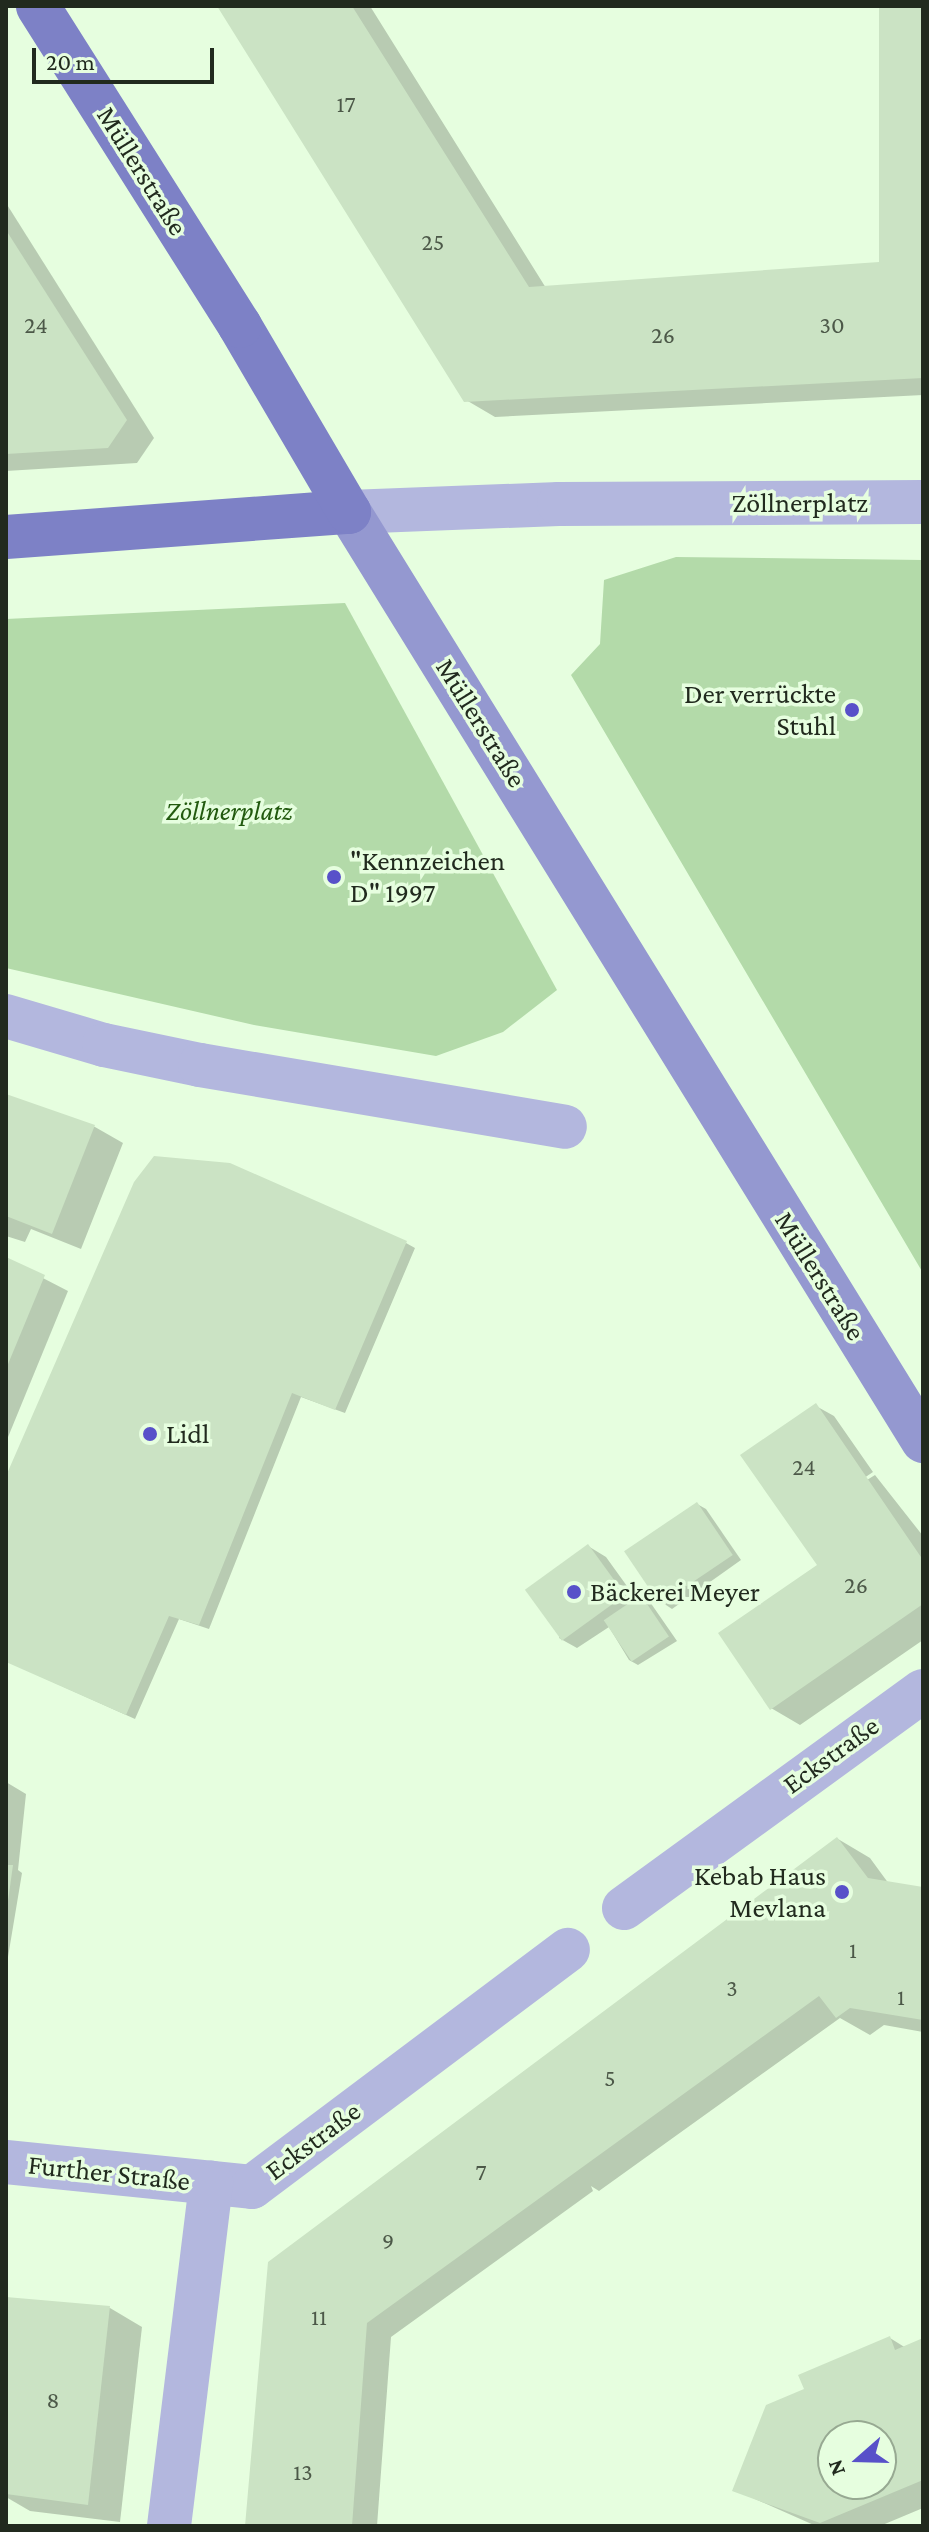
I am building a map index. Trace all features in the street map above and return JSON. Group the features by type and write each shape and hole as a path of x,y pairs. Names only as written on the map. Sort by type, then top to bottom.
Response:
{"main road":[{"name":"Müllerstraße","path":"38,6 240,326 349,512 923,1441"},
{"name":"Zöllnerplatz","path":"6,537 349,512"}],"street":[{"name":"Zöllnerplatz","path":"349,512 559,504 923,502"},
{"path":"6,1016 104,1045 200,1065 565,1127"},
{"name":"Eckstraße","path":"624,1908 923,1691"},
{"name":"Eckstraße","path":"211,2183 252,2187 568,1950"},
{"name":"Further Straße","path":"6,2162 211,2183"},
{"path":"169,2526 211,2183"}],"green space":[{"path":"676,557 923,560 923,1273 571,675 600,644 604,580"},
{"name":"Zöllnerplatz","path":"345,603 557,990 503,1032 436,1056 254,1025 6,968 6,619"}],"building":[{"path":"217,6 352,6 529,287 879,262 879,6 923,6 923,378 464,402"},
{"path":"6,230 127,420 108,448 6,454"},
{"path":"6,1094 95,1125 52,1234 6,1216"},
{"name":"Lidl","path":"154,1156 230,1163 407,1241 335,1410 292,1393 199,1625 169,1616 126,1715 6,1662 6,1476 134,1182"},
{"path":"6,1257 45,1275 6,1369"},
{"path":"816,1403 923,1560 923,1604 770,1710 718,1633 817,1565 740,1455"},
{"path":"697,1502 733,1555 660,1604 624,1551"},
{"name":"Bäckerei Meyer","path":"588,1544 625,1595 562,1641 525,1590"},
{"path":"641,1595 669,1636 632,1662 604,1620"},
{"path":"837,1837 868,1878 923,1887 923,2020 850,2008 836,2018 819,1996 367,2323 352,2526 245,2526 268,2262"},
{"path":"6,1865 13,1865 8,1901 6,1901"},
{"path":"6,2297 110,2306 88,2505 6,2494"},
{"path":"890,2336 895,2350 923,2338 923,2480 897,2491 897,2420 817,2420 817,2500 875,2500 820,2523 732,2491 766,2405 804,2389 798,2375"}],"place":[{"name":"Der verrückte Stuhl","path":"852,710"},
{"name":"\"Kennzeichen D\" 1997","path":"334,877"},
{"name":"Lidl","path":"150,1434"},
{"name":"Bäckerei Meyer","path":"574,1592"},
{"name":"Kebab Haus Mevlana","path":"842,1892"}]}
